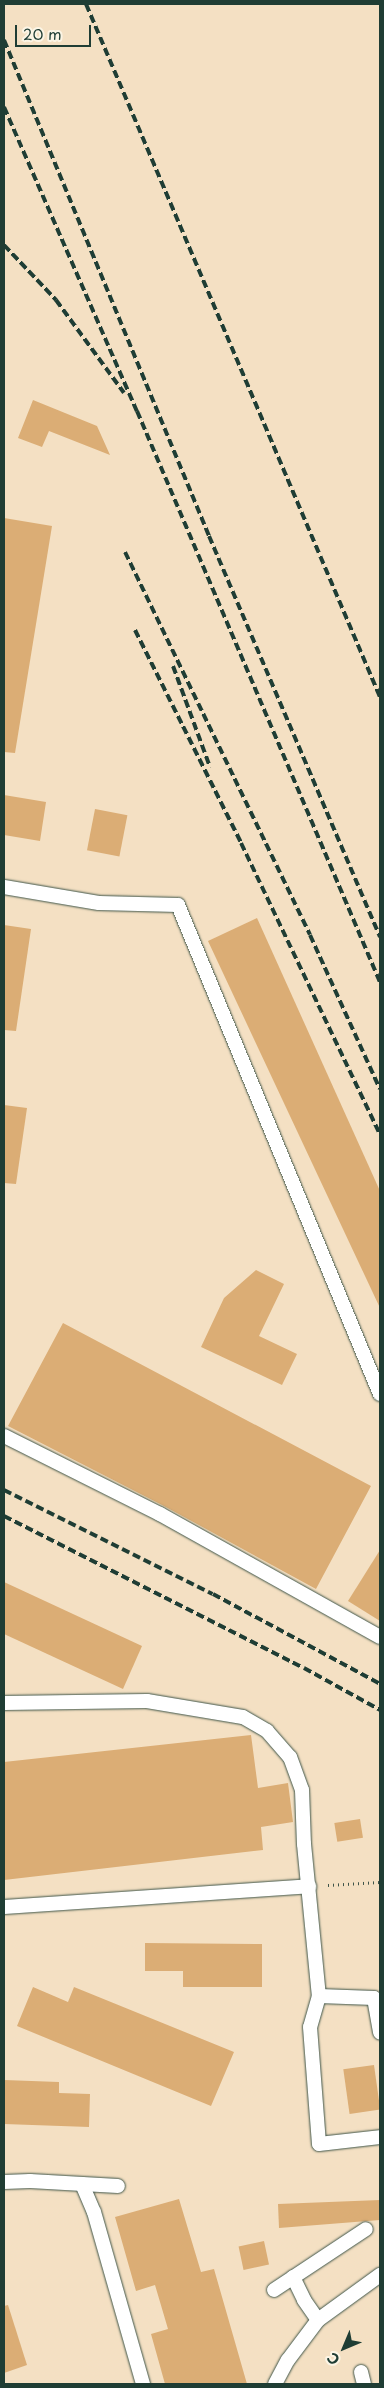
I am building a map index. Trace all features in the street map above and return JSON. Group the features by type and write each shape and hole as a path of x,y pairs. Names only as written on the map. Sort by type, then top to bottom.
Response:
{"lane":[{"path":"4,887 98,903 178,905 380,1394"},
{"path":"4,1436 160,1514 380,1637"},
{"path":"4,1703 147,1701 243,1717 267,1730 290,1757 302,1790 320,1996 310,2027 319,2144 380,2136"},
{"path":"4,1907 309,1886"},
{"path":"320,1996 374,1998 380,2032"},
{"path":"4,2182 30,2181 118,2186"},
{"path":"82,2184 94,2212 143,2384"},
{"path":"274,2290 366,2230"},
{"path":"275,2384 288,2360 318,2320 380,2275"},
{"path":"293,2277 304,2300 318,2320"}],"path":[{"path":"309,1886 380,1882"}],"building":[{"path":"33,400 97,426 110,455 49,431 42,447 18,438"},
{"path":"4,518 52,526 15,753 4,752"},
{"path":"4,795 46,802 40,841 4,835"},
{"path":"95,809 127,815 119,857 87,850"},
{"path":"257,918 380,1191 380,1308 208,941"},
{"path":"4,925 31,929 16,1031 4,1030"},
{"path":"4,1105 27,1108 16,1184 4,1183"},
{"path":"256,1270 284,1284 259,1336 297,1354 282,1385 201,1347 224,1298"},
{"path":"63,1323 371,1486 316,1589 164,1506 8,1426"},
{"path":"380,1550 380,1621 348,1601"},
{"path":"4,1582 142,1646 123,1689 4,1634"},
{"path":"251,1735 258,1788 288,1783 293,1822 261,1827 263,1850 4,1880 4,1762"},
{"path":"360,1819 363,1838 337,1842 334,1823"},
{"path":"145,1943 262,1944 262,1987 183,1987 183,1971 145,1971"},
{"path":"33,1987 68,2002 74,1987 234,2052 211,2106 17,2026"},
{"path":"374,2065 380,2110 350,2114 343,2069"},
{"path":"4,2080 59,2082 59,2093 90,2094 89,2127 4,2124"},
{"path":"179,2199 201,2272 214,2269 247,2384 165,2384 151,2334 168,2329 155,2285 136,2291 115,2217"},
{"path":"380,2200 380,2220 279,2228 278,2204"},
{"path":"264,2241 269,2264 244,2270 239,2246"},
{"path":"8,2305 27,2365 4,2373 4,2306"}],"railway":[{"path":"86,4 380,697"},
{"path":"4,40 209,536 380,937"},
{"path":"4,107 137,411 380,982"},
{"path":"4,245 56,300 124,393"},
{"path":"125,552 310,935 380,1089"},
{"path":"135,630 241,843 380,1134"},
{"path":"173,666 210,767"},
{"path":"4,1490 213,1594 380,1684"},
{"path":"4,1516 304,1668 380,1710"}]}
